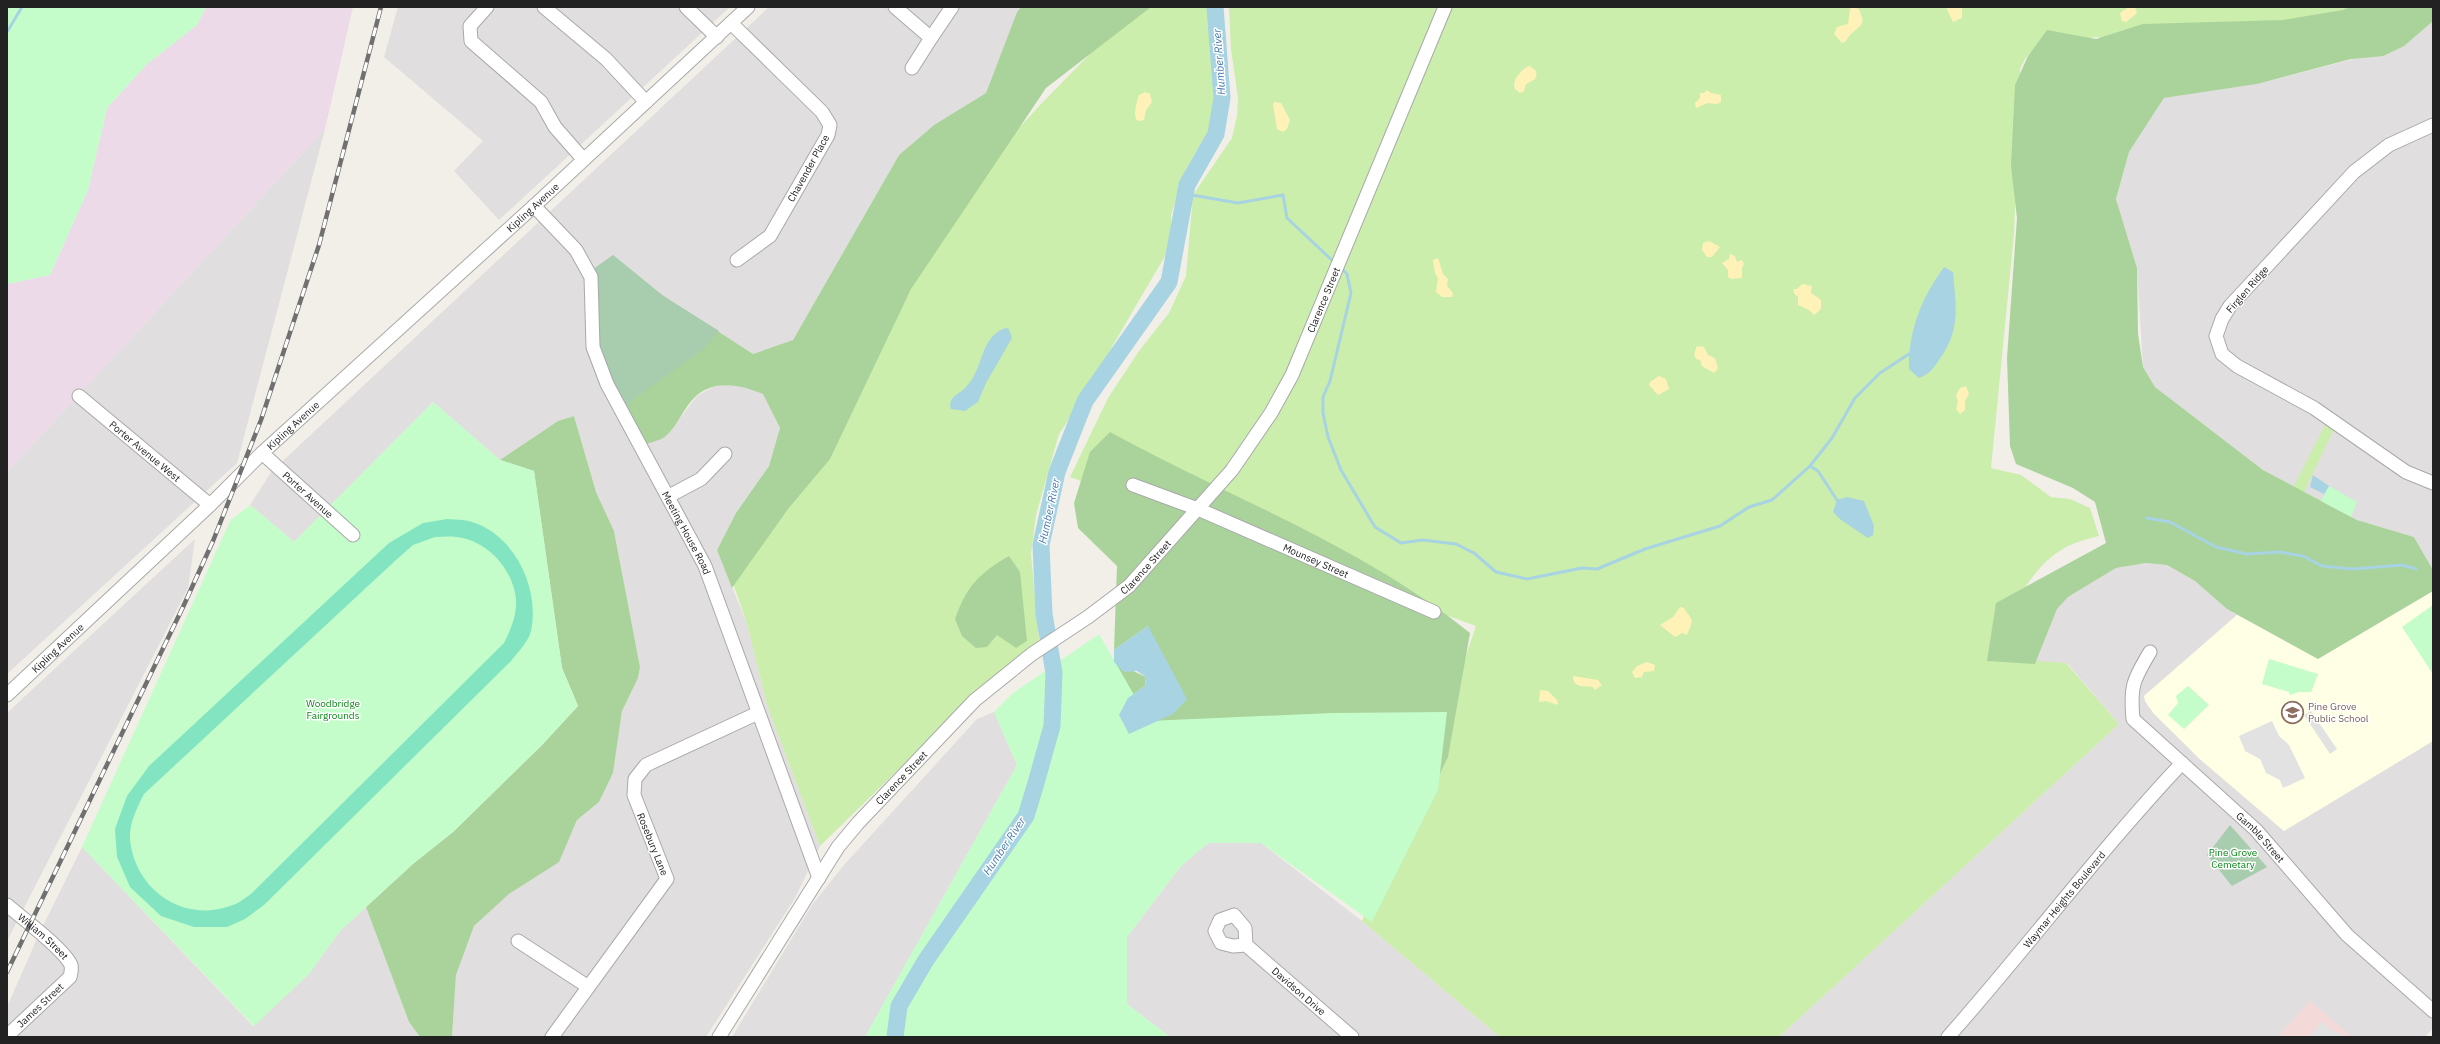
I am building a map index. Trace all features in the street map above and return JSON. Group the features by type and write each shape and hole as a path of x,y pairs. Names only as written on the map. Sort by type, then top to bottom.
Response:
{"street":[{"path":"487,7 470,26 469,35 472,43 541,102 555,127 583,160"},
{"path":"544,7 610,64 646,102"},
{"path":"686,7 717,37"},
{"name":"Kipling Avenue","path":"7,695 210,505 262,453 534,206 748,7"},
{"path":"895,7 931,38"},
{"path":"912,68 951,7"},
{"name":"Clarence Street","path":"719,1037 838,847 888,790 975,700 1032,654 1129,586 1232,470 1271,413 1292,375 1445,7"},
{"name":"Chavender Place","path":"731,23 822,112 830,125 828,135 770,236 737,260"},
{"name":"Firglen Ridge","path":"2433,125 2389,145 2354,172 2230,306 2222,319 2216,336 2222,354 2237,366 2314,408 2406,472 2433,483"},
{"name":"Meeting House Road","path":"534,206 576,250 591,277 593,347 607,384 669,496 705,566 819,878"},
{"name":"Porter Avenue West","path":"79,396 210,505"},
{"name":"Porter Avenue","path":"262,453 353,535"},
{"path":"669,496 701,479 725,454"},
{"name":"Mounsey Street","path":"1133,485 1198,509 1434,612"},
{"name":"Gamble Street","path":"2150,652 2136,674 2131,693 2133,719 2256,830 2354,942 2433,1011"},
{"name":"Rosebury Lane","path":"552,1037 587,986 667,879 634,795 634,779 646,765 758,713"},
{"name":"Waymar Heights Boulevard","path":"1948,1037 2002,976 2150,798 2182,763"},
{"name":"William Street","path":"7,905 64,955 71,966 72,973"},
{"path":"518,941 587,986"},
{"name":"Davidson Drive","path":"1246,945 1352,1037"},
{"name":"James Street","path":"7,1036 70,977 72,973"}],"shaded area":[{"path":"206,7 353,7 325,129 7,472 7,284 50,275 88,190 107,108 147,64 197,25"},
{"path":"398,7 730,7 499,220 454,171 483,141 384,57"},
{"path":"769,7 1021,7 1017,12 986,93 934,125 899,155 793,340 753,354 662,295 613,255 665,437 697,396 713,387 730,384 748,387 764,394 780,429 769,466 736,513 717,550 747,624 767,705 820,846 795,898 706,1037 452,1037 456,975 474,926 509,894 558,862 577,820 599,802 613,773 622,711 638,678 640,667 614,531 596,492 574,416 558,421 500,460 433,402 294,542 250,505 272,471"},
{"path":"2433,21 2433,570 2414,537 2357,520 2263,470 2155,387 2143,367 2137,268 2116,199 2129,152 2164,98 2257,84 2404,46"},
{"path":"325,129 237,463 7,674 7,472"},
{"path":"195,539 188,588 7,941 7,713"},
{"path":"2146,563 2167,565 2195,581 2227,609 2237,615 2144,696 2147,705 2198,758 2284,831 2433,741 2433,1028 2425,1037 2352,1037 2310,1002 2278,1037 1779,1037 2119,724 2067,663 2035,664 2057,609 2068,597 2116,568"},
{"name":"Pine Grove Public School","path":"2433,591 2433,741 2284,831 2199,758 2154,714 2145,701 2144,696 2237,615 2318,659"},
{"path":"2311,711 2337,749 2330,754 2304,715"},
{"path":"994,712 1017,765 865,1037 732,1037 812,905 844,865 977,719"},
{"path":"2272,721 2279,736 2289,745 2305,778 2283,788 2280,780 2266,773 2260,759 2245,751 2239,736"},
{"path":"1208,843 1261,843 1362,921 1500,1037 1170,1037 1127,1004 1127,937 1180,867"},
{"path":"82,847 253,1026 309,974 340,931 366,907 409,1022 420,1037 7,1037 7,1007 39,934"},
{"path":"2310,1001 2352,1037 2278,1037"},
{"path":"2322,1021 2329,1028 2345,1036 2309,1037"}],"green space":[{"path":"7,7 206,7 197,25 147,64 107,108 88,190 50,275 7,284"},
{"path":"1021,7 1151,7 1046,88 911,289 830,459 788,509 732,588 717,550 736,513 769,466 780,428 763,394 738,386 729,385 712,387 703,391 692,400 674,427 666,436 656,441 637,446 620,409 613,255 662,295 753,354 793,340 899,155 934,125 986,93 1017,12"},
{"path":"1136,7 1211,7 1218,114 1185,171 1171,215 1172,237 1165,256 1113,345 1101,372 1059,434 1036,515 1031,554 1039,640 974,696 820,846 767,705 747,624 733,583 967,185 1040,105"},
{"path":"1229,7 2433,7 2433,21 2404,46 2383,56 2351,59 2216,47 2180,23 2163,31 2123,39 2096,37 2036,46 2025,59 2020,69 2014,234 1991,468 2021,475 2051,497 2070,499 2090,508 2099,536 2075,543 2059,551 2033,576 2012,609 1988,658 2066,663 2119,724 1779,1037 1500,1037 1362,921 1432,757 1476,626 1070,477 1108,398 1139,351 1169,313 1186,276 1193,195 1232,138 1237,116 1238,98 1231,49"},
{"path":"2350,7 2433,7 2433,21 2404,46 2383,56 2351,59 2257,84 2164,98 2129,152 2116,199 2137,268 2138,334 2143,367 2155,387 2263,470 2357,520 2414,537 2433,570 2433,591 2318,659 2227,609 2195,581 2167,565 2146,563 2116,568 2068,597 2057,609 2035,664 1987,661 1996,603 2106,543 2095,502 2073,488 2016,464 2010,446 2007,358 2017,218 2011,166 2015,85 2028,56 2047,30 2096,39 2143,24 2283,20 2343,10"},
{"path":"613,255 662,295 719,331 705,348 620,409 594,356 589,272"},
{"name":"Woodbridge Fairgrounds","path":"433,402 500,460 534,471 562,668 578,706 542,745 453,832 414,863 340,931 309,974 254,1026 82,847 230,521 250,505 294,542"},
{"path":"574,416 596,492 614,531 640,667 638,678 622,711 613,773 599,802 577,820 559,862 509,894 474,926 456,975 452,1037 420,1037 409,1022 366,907 414,863 453,832 542,745 578,706 562,668 534,471 500,460 558,421"},
{"path":"2326,423 2334,429 2304,492 2351,517 2277,505 2294,486"},
{"path":"1110,432 1341,549 1385,574 1429,602 1470,633 1448,757 1384,889 1243,795 980,1037 1114,662 1146,677 1145,686 1128,698 1173,714 1148,626 1114,650 1117,566 1078,528 1074,503 1090,452"},
{"path":"2329,486 2357,502 2351,517 2321,501"},
{"path":"447,519 472,522 487,529 501,539 512,551 528,581 532,598 533,615 531,631 525,643 511,661 264,905 245,919 227,927 194,927 161,916 130,887 117,857 115,829 127,796 149,766 389,543 423,523","holes":["435,537 456,537 467,539 488,550 504,567 510,577 516,599 516,611 504,643 251,894 233,905 212,910 195,910 179,906 164,898 151,887 141,873 134,858 130,840 132,822 144,794 396,560 413,545"]},
{"path":"1009,556 1020,572 1027,641 1016,648 997,635 987,647 976,648 962,636 955,619 969,589 981,575"},
{"path":"2433,605 2433,674 2402,627"},
{"path":"1099,634 1149,721 1332,713 1447,712 1438,790 1372,922 1261,843 1208,843 1180,867 1127,937 1127,1004 1170,1037 865,1037 1017,765 994,712 1013,693"},
{"path":"2269,659 2318,674 2311,692 2299,692 2290,695 2289,692 2262,684"},
{"path":"2188,686 2209,705 2184,729 2168,715 2178,703 2176,696"},
{"name":"Pine Grove Cemetary","path":"2230,825 2267,867 2232,886 2207,855"}],"sand":[{"path":"1853,7 1859,9 1863,21 1846,41 1842,43 1834,34 1837,27 1848,24 1850,9"},
{"path":"1946,7 1962,7 1962,18 1953,22"},
{"path":"2129,7 2135,7 2137,13 2126,22 2122,21 2120,13"},
{"path":"1530,66 1536,71 1536,77 1534,80 1526,84 1524,91 1520,93 1514,86 1516,79 1524,69"},
{"path":"1707,90 1711,93 1721,95 1721,102 1717,104 1708,103 1696,108 1695,103 1700,98 1700,93 1704,93"},
{"path":"1145,92 1150,94 1152,102 1146,110 1144,120 1138,121 1135,116 1136,105 1139,95"},
{"path":"1274,102 1281,103 1290,120 1287,129 1283,132 1277,129 1273,105"},
{"path":"1709,241 1720,247 1712,257 1707,257 1702,250 1703,243"},
{"path":"1730,254 1735,256 1737,262 1742,260 1744,264 1742,268 1742,278 1731,279 1728,277 1728,270 1722,263 1729,259"},
{"path":"1438,258 1443,274 1448,279 1447,286 1453,293 1452,297 1442,297 1436,292 1438,278 1435,273 1433,260"},
{"path":"1802,284 1812,286 1811,293 1821,300 1821,309 1814,315 1809,310 1798,305 1798,296 1795,295 1793,289 1797,289"},
{"path":"1697,346 1704,347 1708,355 1715,358 1718,368 1714,373 1702,366 1700,360 1696,359 1694,354"},
{"path":"1659,376 1666,379 1669,389 1658,395 1649,385 1650,382"},
{"path":"1966,386 1969,394 1965,401 1965,410 1960,414 1956,409 1958,402 1956,395 1960,388"},
{"path":"1680,607 1684,608 1691,618 1692,623 1687,635 1682,633 1675,637 1660,625 1673,617"},
{"path":"1647,662 1655,665 1654,671 1644,672 1642,677 1635,678 1632,672 1637,666"},
{"path":"1573,676 1598,680 1602,685 1595,690 1593,687 1580,686 1575,683"},
{"path":"1540,690 1548,691 1557,700 1558,705 1546,701 1539,702"}],"water":[{"path":"1944,267 1953,272 1956,308 1954,328 1946,349 1933,369 1919,378 1909,369 1911,341 1923,302 1936,278"},
{"path":"1006,328 1009,329 1012,338 986,383 978,402 965,411 951,409 950,405 952,399 965,388 976,373 986,346 991,338 997,332"},
{"path":"2313,475 2329,486 2324,494 2310,487"},
{"path":"1847,497 1864,501 1874,526 1873,535 1868,538 1841,520 1833,512 1837,500"},
{"path":"1148,626 1187,699 1173,714 1129,734 1119,715 1128,698 1145,686 1146,677 1137,671 1124,672 1114,662 1114,650"}],"waterway":[{"path":"7,32 22,7"},
{"name":"Humber River","path":"895,1037 899,1006 926,960 1026,816 1052,726 1054,673 1044,614 1041,545 1057,472 1085,401 1169,282 1187,185 1216,134 1222,98 1215,7"},
{"path":"1186,194 1238,203 1283,195 1287,218 1335,263"},
{"path":"1341,268 1347,274 1351,293 1330,381 1323,397 1323,413 1328,437 1341,470 1375,527 1401,543 1423,540 1456,544 1474,553 1496,572 1527,579 1582,568 1597,569 1645,549 1720,526 1749,507 1772,500 1810,466 1832,438 1855,398 1880,373 1909,354"},
{"path":"1810,466 1818,471 1837,500"},
{"path":"2147,518 2170,522 2216,547 2247,554 2279,552 2303,556 2322,566 2352,569 2402,565 2416,569"}],"railway":[{"path":"7,972 183,607 213,541 261,420 319,245 381,7"}],"place":[{"name":"Pine Grove Public School","path":"2293,712"}]}
